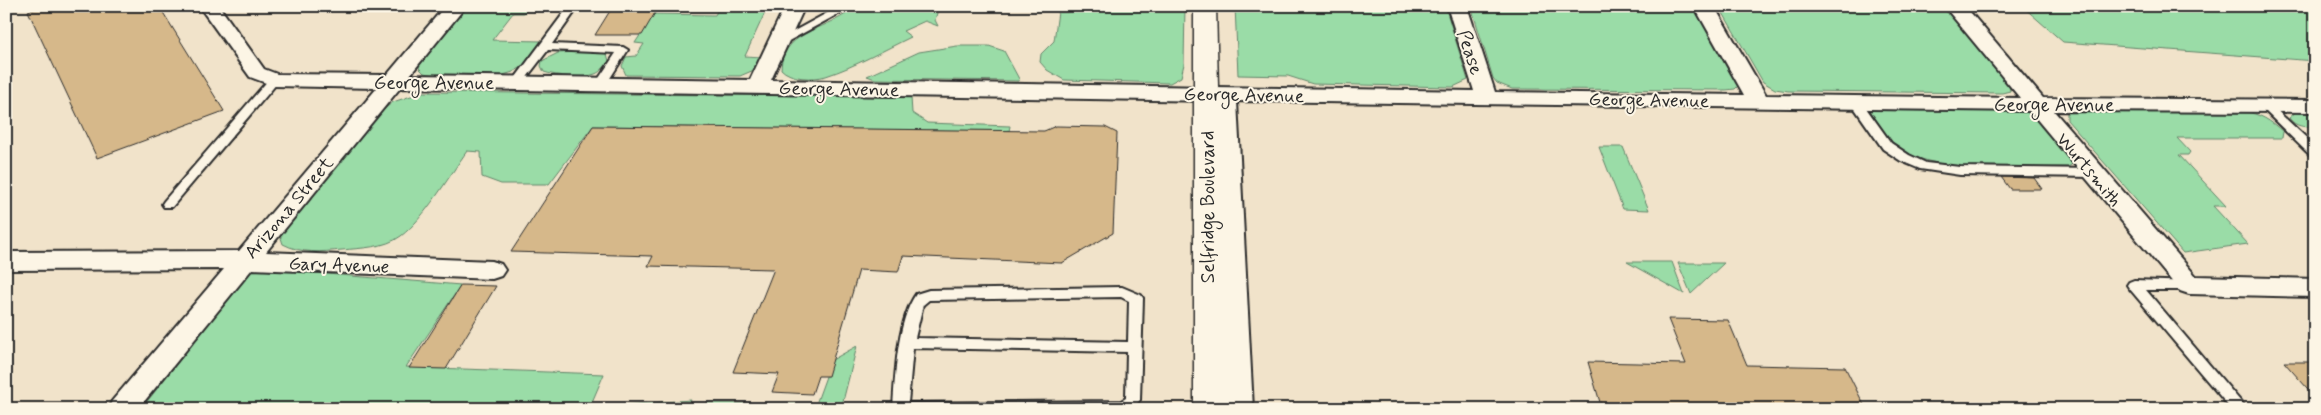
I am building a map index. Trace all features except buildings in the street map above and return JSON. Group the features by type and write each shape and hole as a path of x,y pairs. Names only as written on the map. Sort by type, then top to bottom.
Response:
{"street":[{"name":"George Avenue","path":"209,6 256,74 274,80 1758,100 1857,103 2315,106"},
{"name":"Arizona Street","path":"122,409 456,6"},
{"path":"758,86 795,6"},
{"name":"Selfridge Boulevard","path":"1205,6 1216,94 1207,269 1210,409"},
{"name":"Pease","path":"1457,6 1486,97"},
{"path":"1704,6 1758,100"},
{"name":"Wurtsmith","path":"1954,6 2033,103 2189,285"},
{"path":"1216,94 1239,409"},
{"name":"Gary Avenue","path":"6,261 244,260 492,270"},
{"path":"2189,285 2315,288"}],"lane":[{"path":"517,83 545,48 574,6"},
{"path":"779,42 848,6"},
{"path":"545,48 623,50 601,84"},
{"path":"168,204 274,80"},
{"path":"1857,103 1887,146 1905,158 1924,166 1960,171 2093,174"},
{"path":"2266,106 2315,153"},
{"path":"2189,285 2134,285 2240,409"},
{"path":"1122,292 1136,298 1134,347 1133,400 1124,407 900,409 905,349 916,304 921,297 929,295 1122,292"},
{"path":"905,349 1134,347"}],"green space":[{"path":"465,6 529,6 524,13 513,13 492,40 542,41 524,66 500,76 433,75 424,73 419,68 420,61"},
{"path":"720,6 768,6 745,56 762,57 754,70 740,76 626,75 622,66 626,57 636,56 644,44 635,43 654,14 715,15"},
{"path":"855,6 939,6 935,20 938,26 925,21 903,31 911,37 858,63 826,76 802,78 790,75 781,69 784,56 790,45 799,37 846,14"},
{"path":"1069,6 1185,6 1184,64 1181,77 1170,83 1064,80 1047,70 1040,62 1041,54 1054,41 1058,12 1068,12"},
{"path":"1235,6 1445,6 1468,80 1453,87 1313,84 1288,76 1238,75"},
{"path":"1471,6 1693,6 1738,82 1738,86 1735,89 1726,90 1512,89 1497,83 1493,78"},
{"path":"1719,6 1945,6 2009,84 2010,91 2002,93 1788,91 1775,89 1763,82"},
{"path":"2022,6 2315,6 2315,61 2063,42"},
{"path":"957,46 989,46 1004,51 1019,79 1018,81 875,79 867,76 919,52"},
{"path":"593,51 607,54 609,61 603,69 590,76 555,75 544,72 541,66 542,61 558,53"},
{"path":"423,92 911,97 912,113 927,123 1010,126 1009,131 593,126 549,184 501,184 482,177 481,152 467,151 419,219 395,240 373,247 319,252 304,251 283,244 280,235 383,110 393,102"},
{"path":"1871,109 2022,110 2038,118 2073,159 2074,163 2068,167 1976,168 1929,161 1909,154 1894,144 1871,112"},
{"path":"2077,110 2243,112 2260,116 2274,124 2283,132 2282,138 2177,138 2190,152 2188,155 2179,155 2226,206 2213,206 2248,244 2183,253 2067,120 2067,113"},
{"path":"2296,112 2315,113 2315,127 2304,127 2291,121 2289,118"},
{"path":"1599,147 1623,147 1649,210 1623,209"},
{"path":"1627,262 1672,262 1684,294"},
{"path":"1678,263 1724,263 1691,294"},
{"path":"253,268 461,285 406,367 604,374 589,409 141,409"},
{"path":"857,346 841,409 705,409 707,403 816,404 832,360"},
{"path":"691,400 687,409 620,409 622,405"}]}
